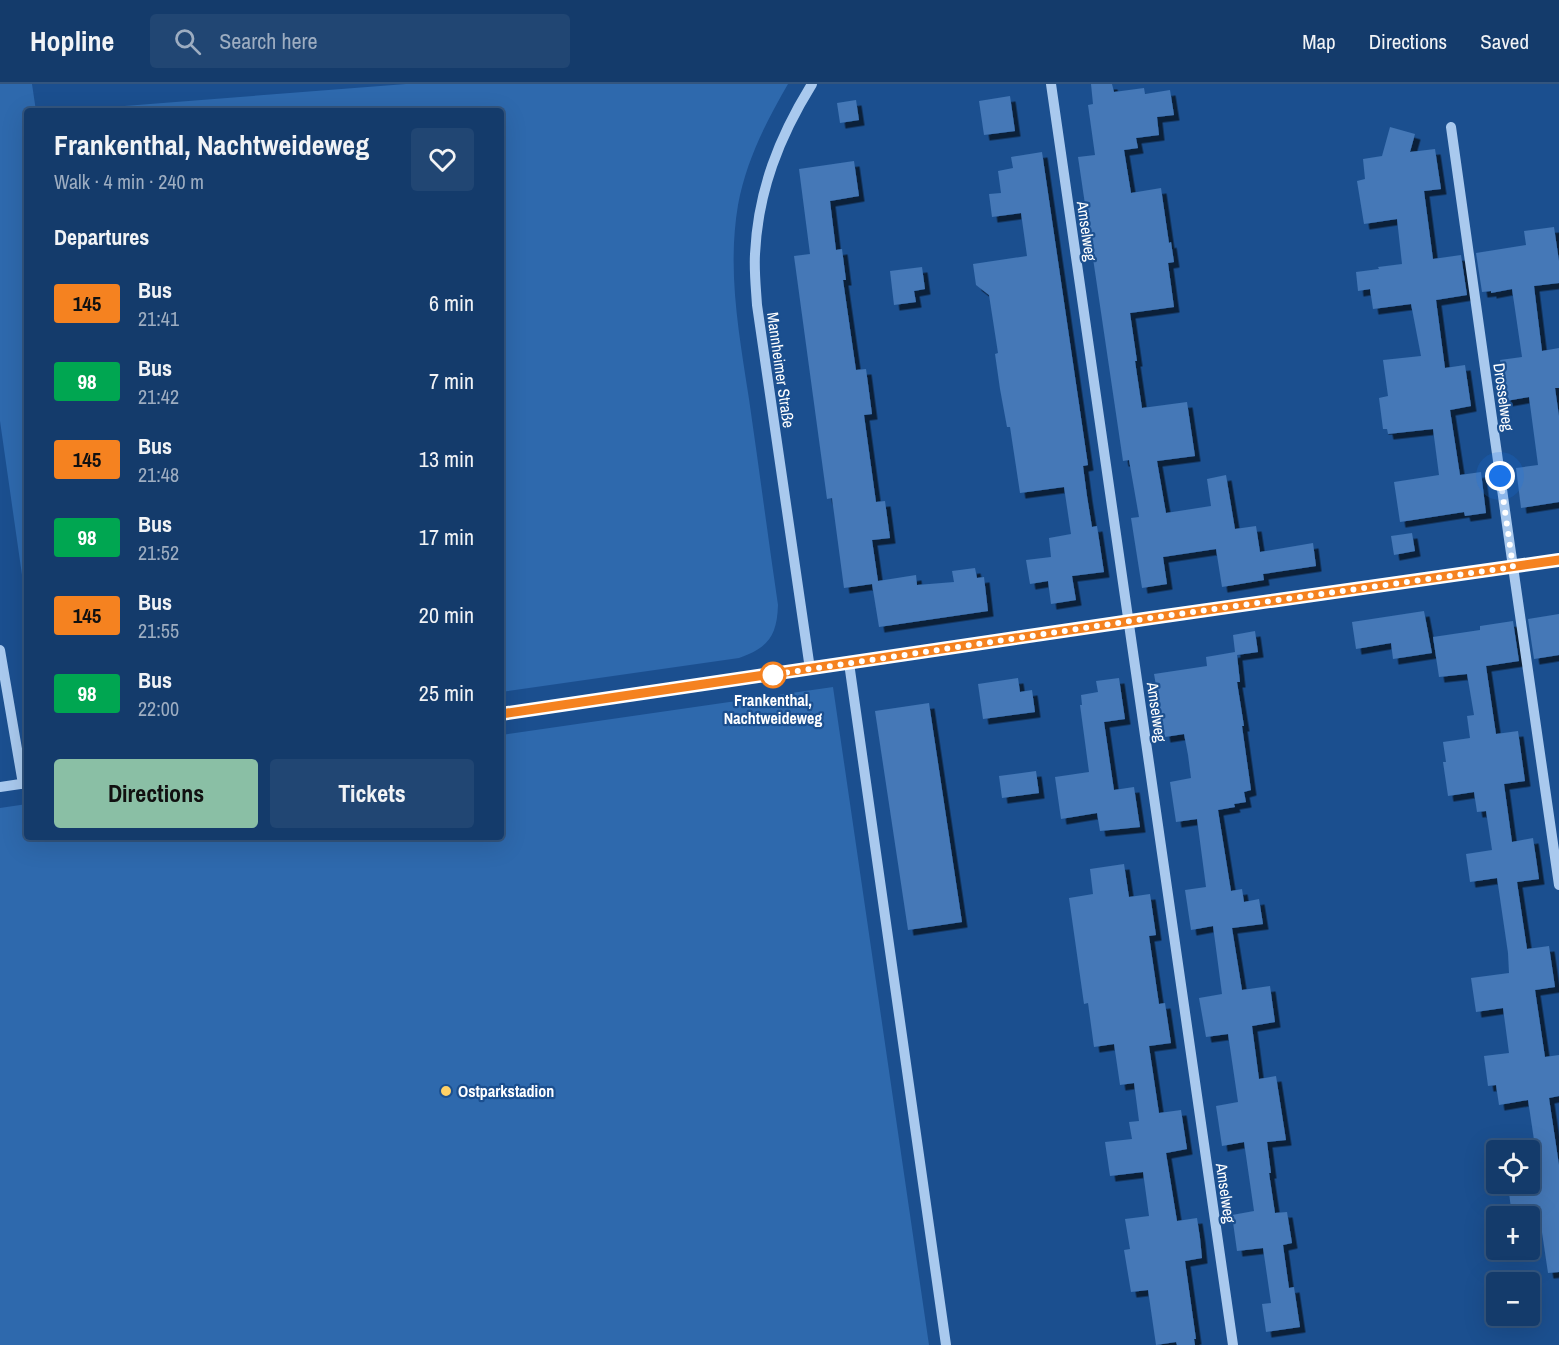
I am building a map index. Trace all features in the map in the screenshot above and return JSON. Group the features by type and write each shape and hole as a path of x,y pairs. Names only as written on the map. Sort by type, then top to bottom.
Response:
{"street":[{"name":"Mannheimer Straße","path":"810,669 757,305 755,255 760,206 774,159 794,113 812,84"},
{"name":"Amselweg","path":"1051,84 1233,1345"},
{"name":"Drosselweg","path":"1451,127 1559,885"},
{"path":"504,714 1559,560"},
{"path":"0,651 24,778"},
{"path":"849,663 946,1345"},
{"path":"0,787 24,783"}],"shaded area":[{"path":"0,84 32,84 36,108 24,108 24,589 0,421"},
{"path":"406,84 788,84 765,127 746,173 738,205 734,254 738,326 778,605 776,625 769,639 757,650 739,658 504,692 504,108 98,108"},
{"name":"Ostparkstadion","path":"833,687 929,1345 0,1345 0,808 24,804 24,840 504,840 504,735"}],"building":[{"path":"1091,84 1112,84 1114,92 1144,88 1145,94 1170,90 1174,115 1157,117 1159,135 1136,138 1138,148 1124,150 1131,193 1161,188 1174,262 1168,263 1174,307 1130,313 1142,408 1187,402 1195,456 1157,461 1166,513 1211,506 1207,479 1226,475 1235,529 1256,526 1260,552 1313,543 1316,566 1263,574 1264,580 1222,587 1216,549 1163,557 1167,584 1142,588 1131,518 1139,517 1129,460 1123,461 1078,157 1095,155 1088,105 1093,104"},
{"path":"1010,96 1015,131 984,135 979,101"},
{"path":"856,100 859,120 840,123 837,103"},
{"path":"1390,127 1415,134 1410,152 1435,149 1441,189 1424,191 1433,259 1461,255 1467,295 1436,300 1445,368 1465,365 1471,406 1450,410 1460,475 1481,472 1486,513 1465,516 1464,512 1400,522 1394,482 1439,475 1433,429 1388,434 1387,429 1383,429 1379,398 1388,396 1383,360 1421,356 1411,304 1373,309 1370,289 1358,291 1356,272 1402,264 1397,219 1364,224 1357,181 1365,179 1363,159 1382,156"},
{"path":"1042,152 1088,465 1083,466 1087,496 1092,527 1097,526 1104,572 1072,576 1076,600 1051,604 1048,581 1030,584 1026,560 1051,557 1049,538 1071,534 1064,487 1020,493 1010,427 1007,427 1000,389 995,354 998,353 989,295 976,285 973,264 1027,256 1021,213 992,217 989,194 1001,193 998,171 1013,168 1011,157"},
{"path":"854,161 859,196 830,201 836,250 842,249 846,280 843,280 856,370 866,369 872,414 864,415 876,502 885,501 890,538 872,540 878,581 916,575 917,585 954,582 952,571 975,568 977,578 984,577 988,611 879,627 872,584 844,588 832,498 827,499 794,256 810,254 799,169"},
{"path":"1554,227 1559,261 1559,283 1534,286 1542,351 1559,348 1559,388 1555,388 1559,416 1559,502 1521,508 1516,468 1538,465 1529,397 1506,401 1500,360 1522,357 1512,289 1491,293 1491,291 1482,292 1476,253 1526,245 1524,231"},
{"path":"922,267 925,289 914,291 916,302 894,305 890,271"},
{"path":"1412,533 1415,551 1394,555 1391,536"},
{"path":"1424,611 1432,653 1393,659 1391,643 1356,649 1352,622"},
{"path":"1559,614 1559,655 1534,659 1528,619"},
{"path":"1513,621 1519,661 1486,666 1496,734 1518,731 1525,781 1504,784 1512,842 1533,838 1539,879 1517,882 1527,949 1549,946 1555,987 1535,990 1545,1057 1559,1055 1559,1096 1549,1098 1559,1165 1559,1272 1548,1273 1540,1206 1511,1206 1509,1194 1540,1194 1540,1140 1534,1140 1528,1100 1499,1105 1496,1085 1488,1086 1484,1056 1509,1053 1503,1008 1476,1012 1471,978 1509,973 1508,953 1497,878 1470,882 1466,854 1492,850 1486,811 1477,812 1474,792 1448,796 1443,762 1446,762 1443,742 1470,738 1467,716 1474,715 1467,674 1439,677 1433,637 1480,630 1480,626"},
{"path":"1255,631 1258,652 1237,655 1240,682 1237,682 1251,790 1244,792 1246,802 1218,810 1231,891 1242,889 1244,902 1259,899 1263,924 1232,928 1242,990 1270,986 1275,1022 1252,1026 1259,1079 1276,1076 1286,1140 1267,1142 1271,1173 1269,1173 1275,1213 1287,1212 1292,1243 1283,1245 1289,1288 1294,1287 1300,1327 1266,1332 1262,1304 1271,1303 1263,1248 1237,1251 1232,1215 1254,1211 1244,1142 1222,1146 1216,1106 1238,1102 1228,1034 1206,1037 1199,998 1222,994 1213,926 1191,930 1185,890 1206,887 1197,819 1176,822 1170,782 1191,778 1188,755 1184,734 1165,737 1154,674 1207,666 1206,657 1235,652 1233,635"},
{"path":"1018,678 1020,692 1032,690 1035,712 983,719 978,684"},
{"path":"1119,678 1125,719 1104,722 1114,790 1134,787 1140,827 1100,831 1097,813 1061,819 1055,777 1089,772 1080,705 1082,705 1081,695 1098,692 1096,681"},
{"path":"929,703 962,922 908,930 875,711"},
{"path":"1036,771 1039,793 1002,798 999,776"},
{"path":"1124,864 1129,897 1150,894 1156,935 1149,936 1159,1004 1165,1003 1171,1043 1149,1046 1159,1113 1181,1110 1187,1149 1166,1153 1177,1221 1197,1218 1202,1258 1185,1261 1195,1345 1177,1345 1176,1342 1156,1345 1148,1290 1131,1292 1124,1250 1130,1249 1125,1219 1149,1216 1143,1172 1110,1176 1105,1142 1132,1139 1129,1122 1139,1121 1134,1083 1120,1085 1114,1044 1094,1047 1088,1003 1084,1004 1069,898 1093,894 1090,869"}],"bus line":[{"name":"145","path":"504,714 1559,560"}],"place":[{"name":"Frankenthal, Nachtweideweg","path":"773,675"},
{"name":"Ostparkstadion","path":"446,1091"}],"route":[{"path":"773,675 764,676 1513,567 1500,476"}]}
